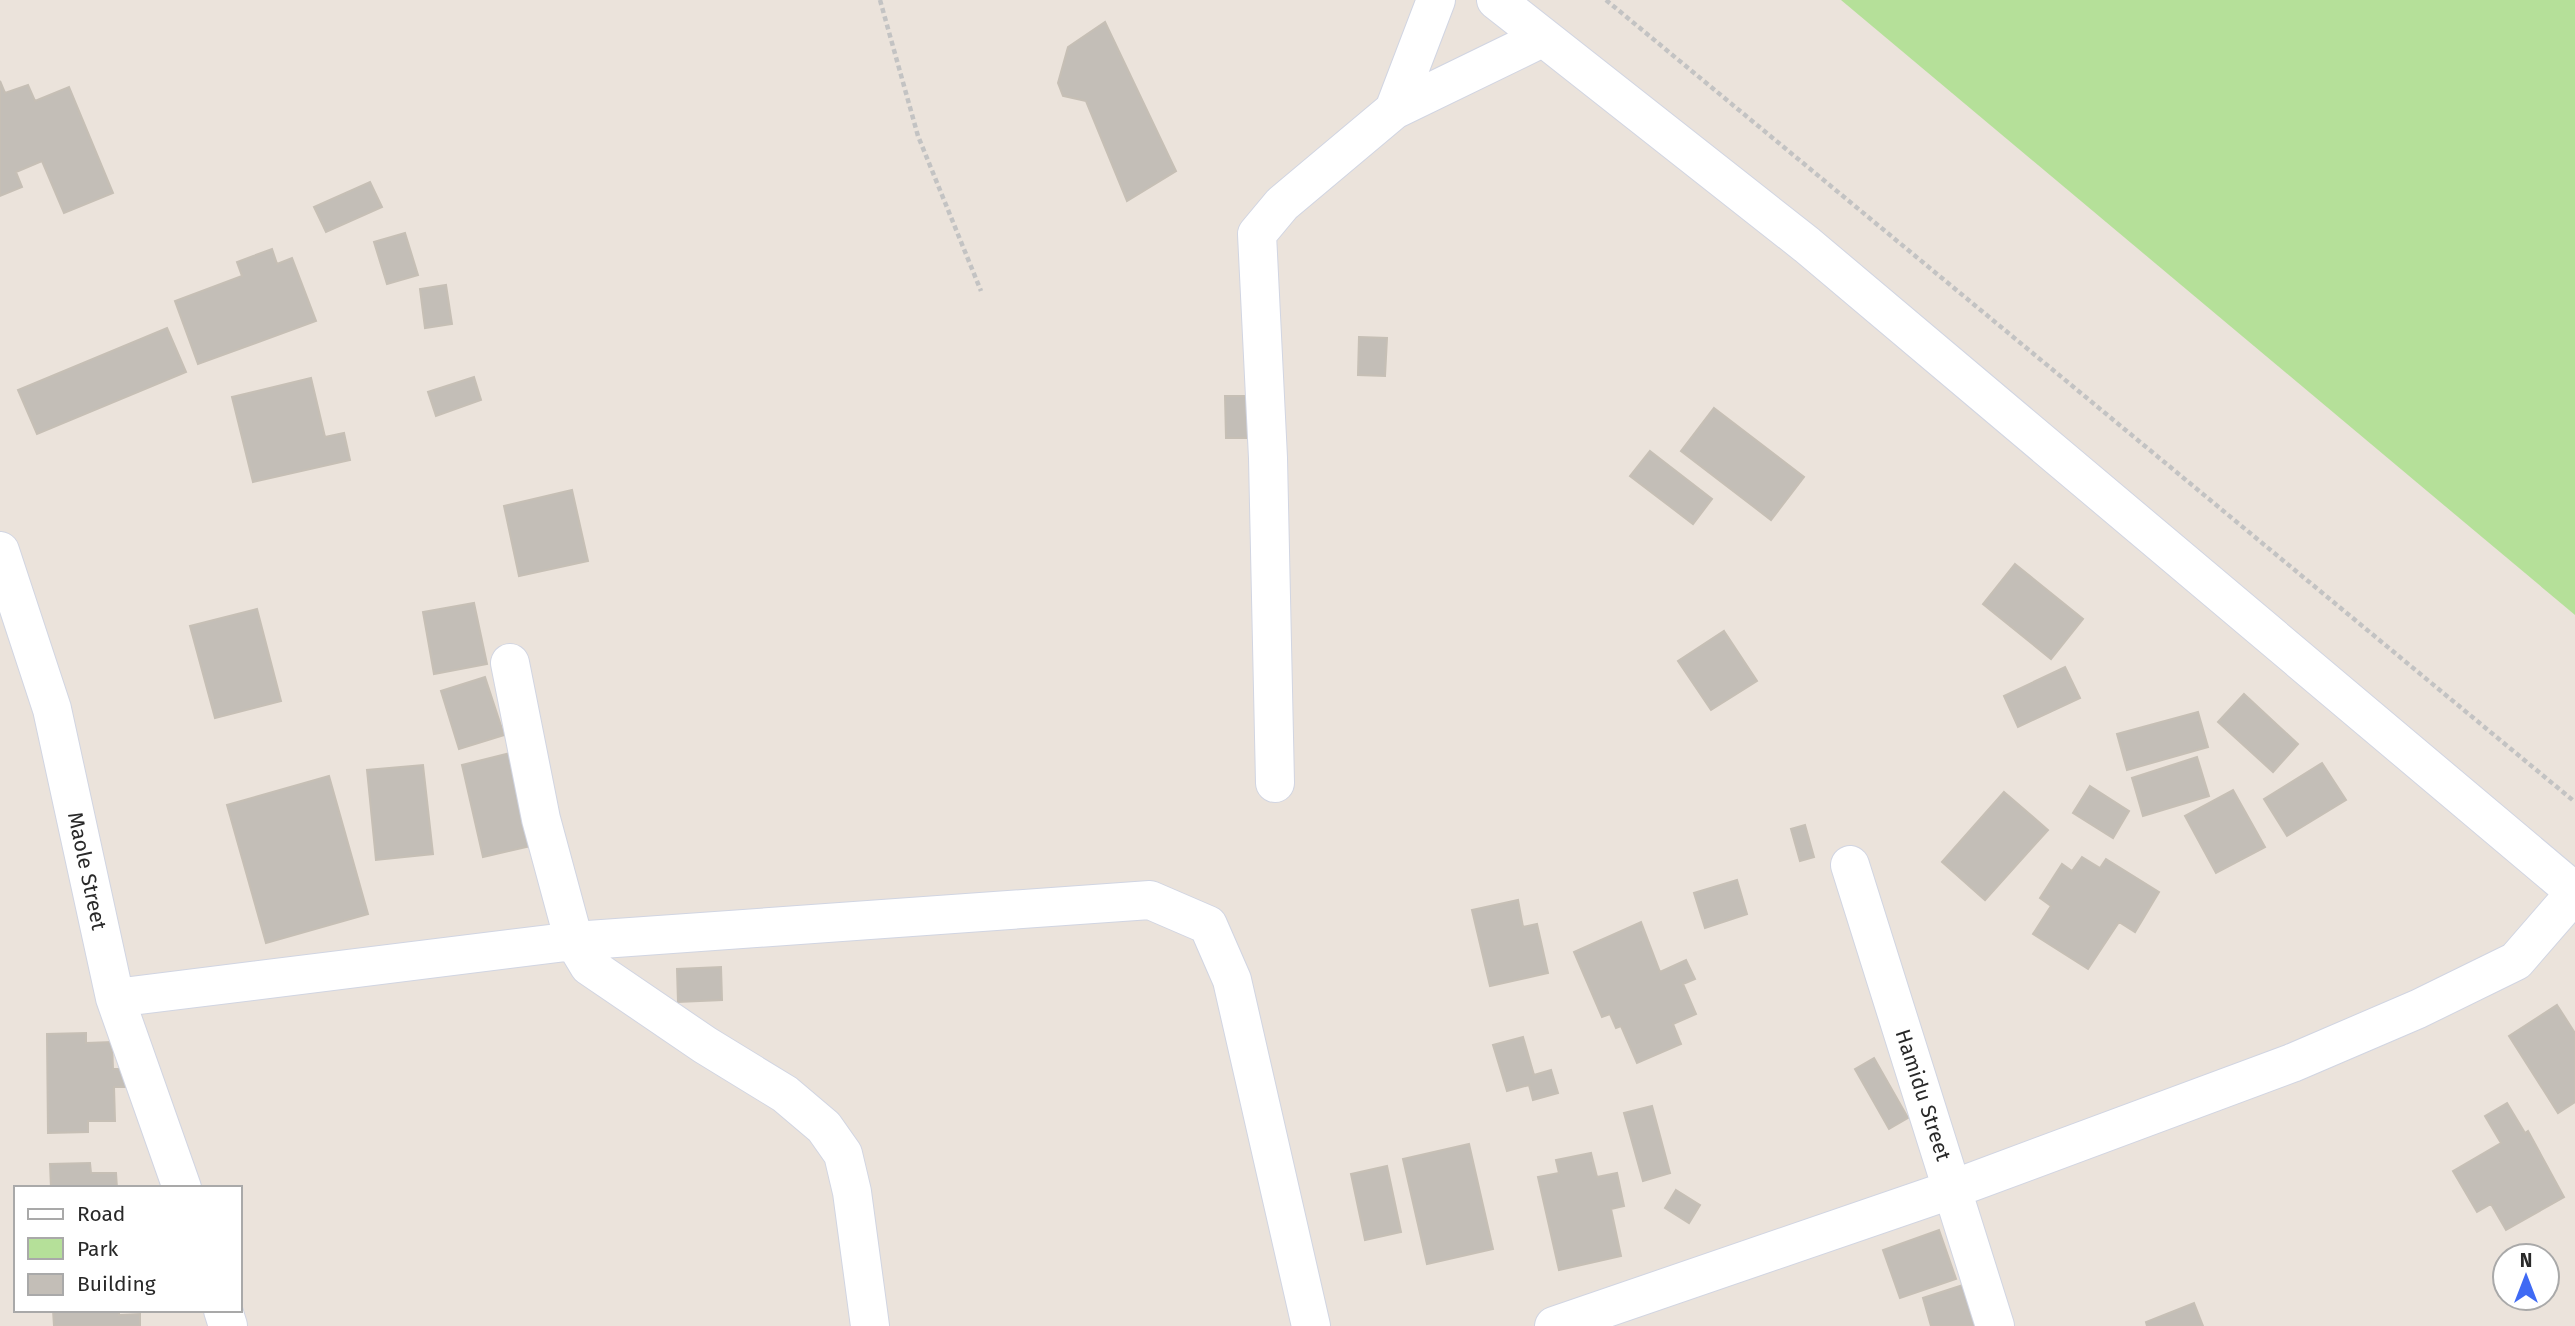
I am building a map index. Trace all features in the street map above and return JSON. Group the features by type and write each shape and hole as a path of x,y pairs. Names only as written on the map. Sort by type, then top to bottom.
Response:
{"street":[{"path":"1394,110 1436,0"},
{"path":"1496,0 1807,245 2575,893 2516,961 2417,1009 2280,1068 1953,1189 1554,1326"},
{"path":"1275,783 1268,458 1257,234 1282,204 1394,110 1542,38"},
{"name":"Maole Street","path":"0,551 52,709 116,999 181,1186"},
{"path":"509,663 541,819 574,942 589,966 705,1045 785,1094 824,1127 843,1154 849,1179 870,1326"},
{"name":"Hamidu Street","path":"1850,865 1995,1326"},
{"path":"116,999 574,942 1150,900 1208,925 1232,980 1311,1326"}],"path":[{"path":"880,0 918,136 981,292"},
{"path":"1606,0 2575,802"}],"green space":[{"path":"1841,0 2575,0 2575,615"}],"building":[{"path":"1105,22 1176,171 1127,201 1086,101 1063,96 1058,83 1068,47"},
{"path":"0,81 5,93 28,85 35,101 69,87 113,193 64,213 42,161 16,172 22,187 0,196"},
{"path":"370,182 382,207 326,232 314,207"},
{"path":"405,233 418,275 387,284 374,242"},
{"path":"272,249 277,264 292,258 316,321 198,364 175,301 242,276 237,262"},
{"path":"446,285 452,324 425,328 420,289"},
{"path":"167,328 186,372 37,434 18,390"},
{"path":"1359,337 1387,338 1385,376 1358,375"},
{"path":"474,377 481,400 436,416 428,392"},
{"path":"311,378 325,437 344,433 350,460 253,482 232,397"},
{"path":"1225,396 1252,396 1252,438 1226,438"},
{"path":"1714,408 1804,477 1771,520 1681,451"},
{"path":"1650,451 1712,499 1693,524 1630,476"},
{"path":"572,490 588,561 519,576 504,506"},
{"path":"2015,564 2083,619 2051,659 1983,604"},
{"path":"474,603 487,664 434,674 423,612"},
{"path":"257,609 281,701 215,718 190,626"},
{"path":"1724,631 1757,681 1711,710 1678,661"},
{"path":"2065,667 2080,698 2018,727 2004,696"},
{"path":"485,677 504,735 459,749 441,691"},
{"path":"2244,694 2298,744 2273,772 2218,722"},
{"path":"2198,712 2208,747 2127,770 2117,734"},
{"path":"514,752 535,845 483,857 462,765"},
{"path":"2197,757 2209,796 2143,816 2132,778"},
{"path":"2322,763 2346,800 2287,836 2264,799"},
{"path":"423,765 433,854 376,860 367,770"},
{"path":"329,776 368,914 266,943 227,805"},
{"path":"2090,786 2129,811 2113,838 2073,813"},
{"path":"2233,790 2265,847 2216,873 2185,816"},
{"path":"2004,792 2048,830 1985,900 1942,862"},
{"path":"1805,825 1814,857 1800,861 1791,829"},
{"path":"2082,857 2100,868 2106,859 2159,892 2135,932 2119,922 2088,969 2033,934 2051,906 2040,898 2062,864 2072,871"},
{"path":"1737,880 1747,914 1705,928 1694,893"},
{"path":"1518,900 1523,927 1537,924 1548,973 1490,986 1472,910"},
{"path":"1641,922 1660,972 1686,960 1695,979 1683,984 1696,1014 1673,1024 1681,1044 1637,1063 1621,1026 1616,1028 1610,1014 1602,1017 1574,952"},
{"path":"721,967 722,1000 678,1002 677,969"},
{"path":"2557,1005 2575,1033 2575,1102 2558,1113 2509,1036"},
{"path":"86,1033 86,1043 112,1042 113,1069 134,1069 134,1087 114,1087 115,1121 88,1121 88,1132 48,1133 47,1034"},
{"path":"1523,1037 1534,1075 1551,1070 1558,1093 1533,1100 1529,1085 1507,1091 1493,1045"},
{"path":"1874,1058 1908,1118 1889,1129 1855,1069"},
{"path":"2507,1103 2525,1133 2528,1131 2564,1197 2506,1230 2491,1204 2477,1212 2453,1171 2501,1143 2485,1116"},
{"path":"1652,1106 1670,1173 1643,1181 1624,1113"},
{"path":"1469,1144 1493,1249 1427,1264 1403,1159"},
{"path":"1591,1153 1597,1177 1617,1173 1624,1206 1611,1209 1621,1256 1559,1270 1538,1177 1559,1173 1556,1160"},
{"path":"90,1163 91,1173 116,1173 117,1186 51,1186 50,1164"},
{"path":"1387,1166 1401,1232 1365,1240 1351,1174"},
{"path":"1676,1190 1700,1205 1689,1223 1665,1208"},
{"path":"1939,1230 1956,1279 1900,1298 1883,1250"},
{"path":"1966,1284 1980,1326 1931,1326 1923,1298"},
{"path":"2194,1303 2203,1326 2147,1326 2146,1322"},
{"path":"53,1312 140,1314 140,1326 54,1326"}]}
